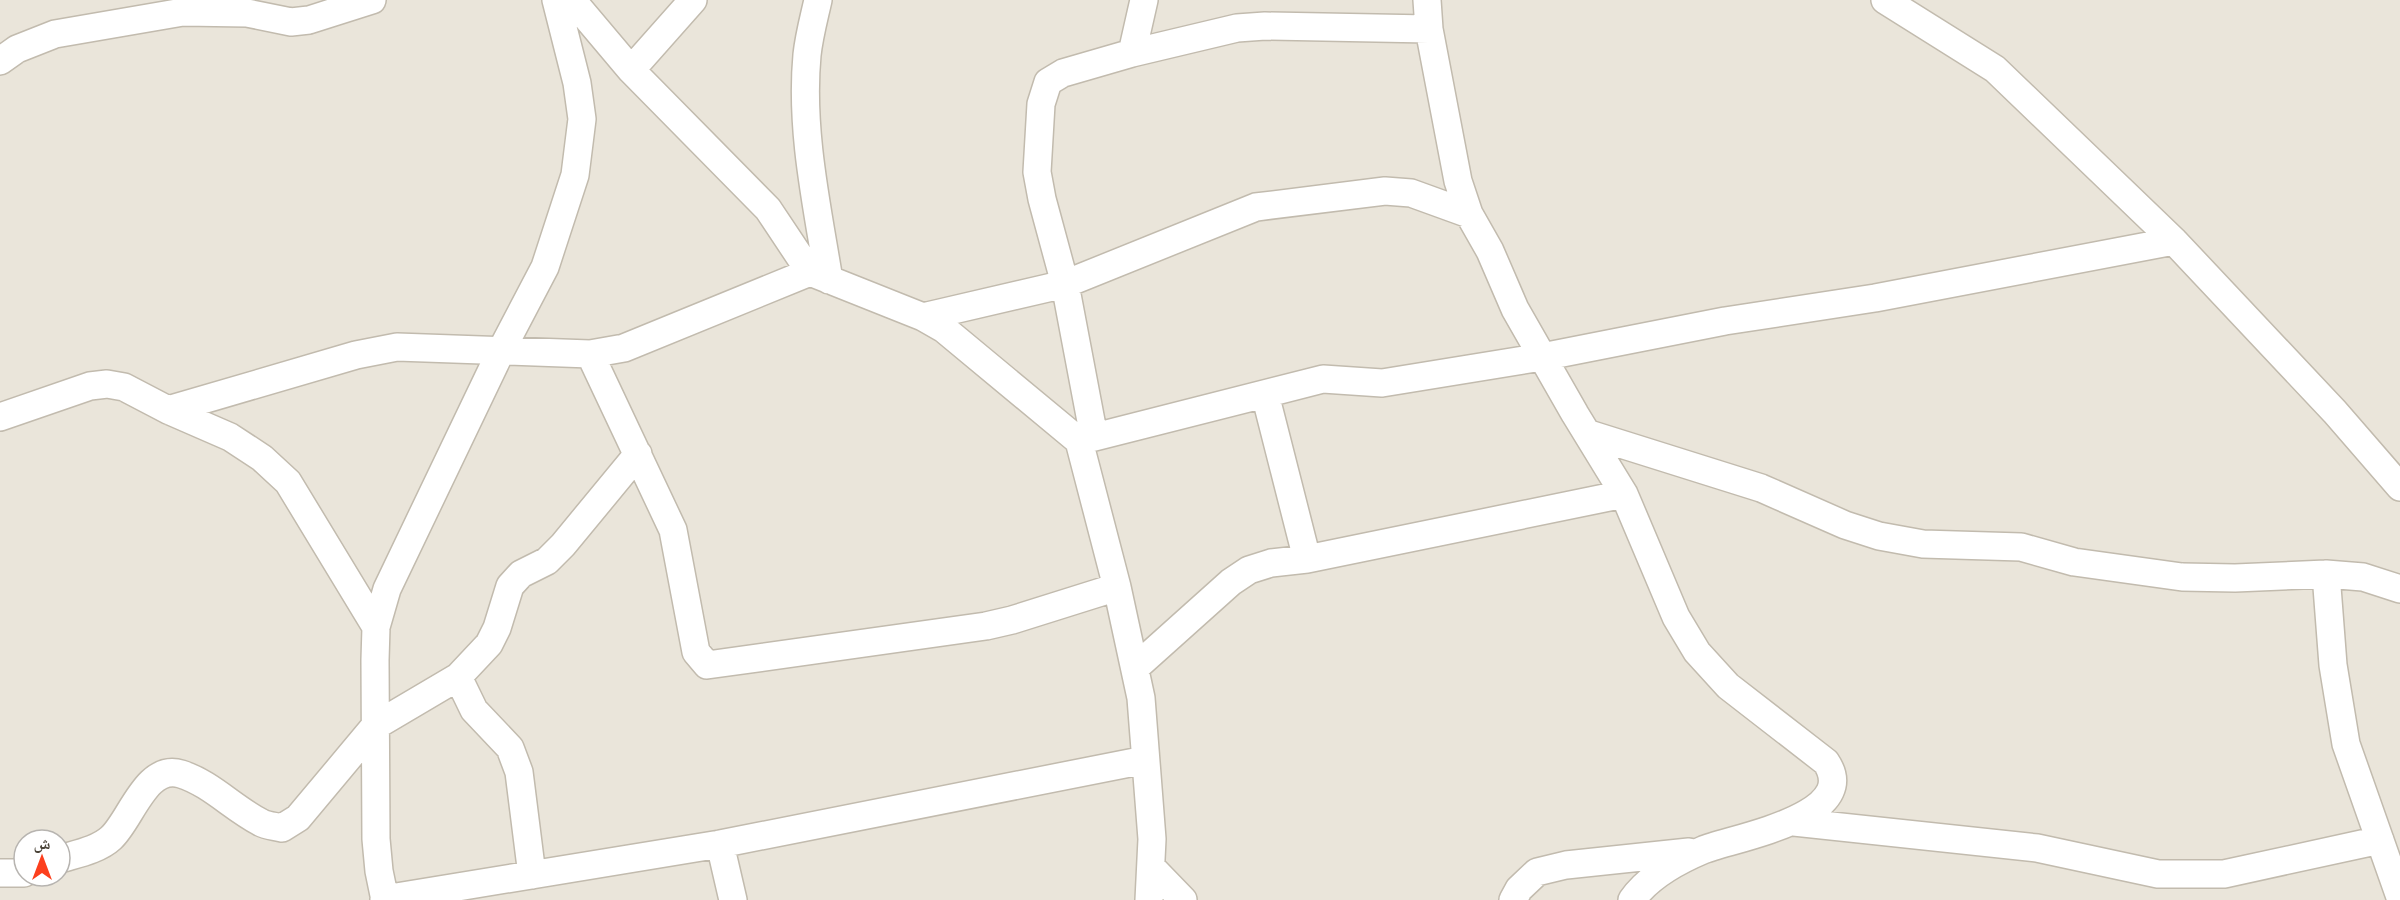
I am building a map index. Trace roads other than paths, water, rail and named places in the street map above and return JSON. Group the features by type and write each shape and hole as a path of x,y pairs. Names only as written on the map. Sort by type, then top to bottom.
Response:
{"street":[{"path":"0,61 17,49 55,34 183,12 245,7 291,22 309,20 372,0"},
{"path":"556,0 577,83 582,119 575,175 545,267 501,351 387,590 376,627 376,839 385,900 720,844 1145,760"},
{"path":"572,0 631,70 768,208 819,276 922,317 944,329 1087,439"},
{"path":"631,70 693,0"},
{"path":"818,0 807,52 806,114 819,276"},
{"path":"1131,53 1144,0"},
{"path":"1427,0 1429,29 1458,181 1468,214 1490,251 1515,309 1624,494 1676,617 1696,652 1728,686 1826,762 1833,773 1833,784 1825,800 1794,822 1771,831 1703,850 1566,865 1537,872 1519,889 1513,900"},
{"path":"1885,0 1995,69 2174,240 2327,404 2400,487"},
{"path":"1149,900 1152,867 1141,698 1087,439 1065,284 1037,172 1041,104 1048,82 1063,73 1131,53 1237,28 1265,26 1429,29"},
{"path":"922,317 1065,284 1256,207 1385,190 1412,193 1468,214"},
{"path":"1087,439 1323,379 1382,383 1542,357 1725,321 1875,298 2174,240"},
{"path":"168,410 356,355 397,347 590,354 624,348 819,276"},
{"path":"590,354 673,530 696,652 707,665 986,626 1117,587"},
{"path":"0,417 90,386 107,384 124,387 168,410 230,437 262,458 288,482 376,627"},
{"path":"1265,394 1307,559"},
{"path":"1588,434 1761,488 1845,525 1880,536 1923,544 2021,547 2074,562 2181,577 2235,578 2326,574 2363,577 2399,587"},
{"path":"72,856 89,851 110,839 147,785 164,773 180,773 203,785 262,824 282,828 298,818 375,726 458,677 489,644 497,628 510,586 521,574 547,561 638,454"},
{"path":"1135,668 1231,582 1249,570 1271,563 1307,559 1624,494"},
{"path":"2326,574 2333,665 2346,744 2400,897"},
{"path":"458,677 474,710 510,748 519,772 532,875"},
{"path":"1794,822 2037,848 2158,874 2224,874 2380,840"},
{"path":"720,844 733,900"},
{"path":"1632,900 1640,889 1670,867 1703,850"},
{"path":"1152,867 1183,900"}]}
